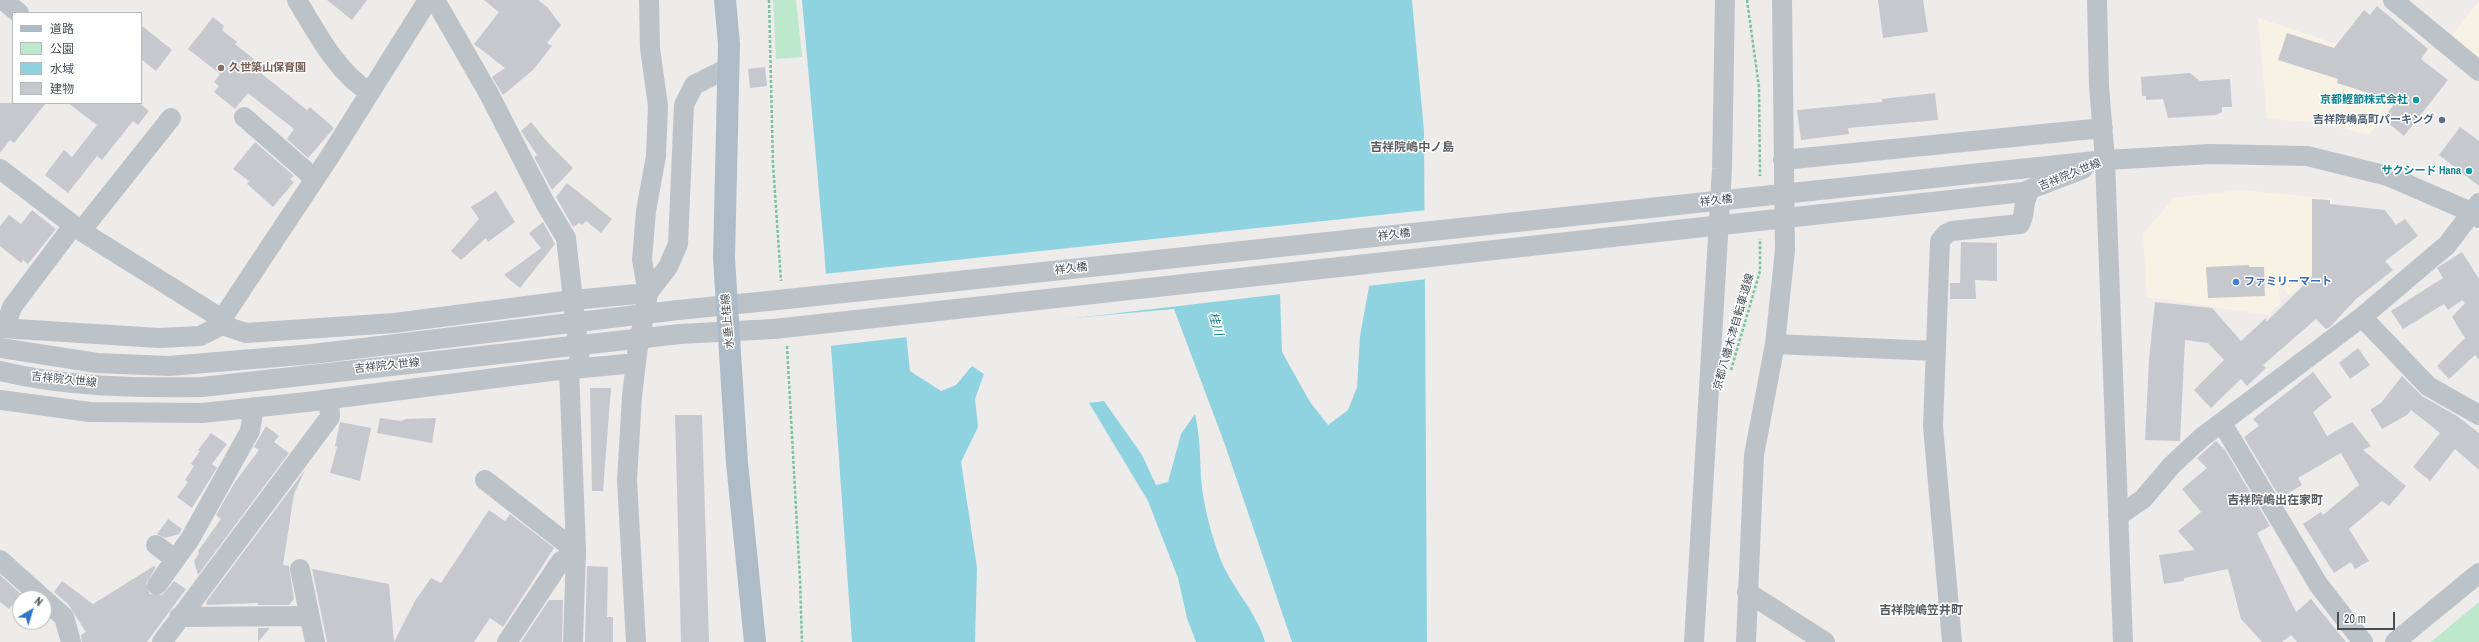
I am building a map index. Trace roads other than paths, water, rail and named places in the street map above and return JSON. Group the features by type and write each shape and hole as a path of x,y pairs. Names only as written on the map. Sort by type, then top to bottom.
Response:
{"main road":[{"name":"水垂上桂線","path":"726,0 729,44 724,258 730,333 737,463 754,642"}],"street":[{"path":"3,0 18,12"},
{"path":"297,0 332,56 361,87 369,92"},
{"path":"171,118 12,307 3,328 159,338 200,336 222,322 315,179 428,0"},
{"path":"435,0 489,94 545,202 566,238 573,300 575,368 576,554 573,642"},
{"path":"636,642 627,480 636,363 648,293 642,260 646,211 656,156 658,106 650,48 649,0"},
{"path":"1694,642 1722,169 1725,0"},
{"path":"1746,642 1754,455 1775,344 1785,250 1782,0"},
{"path":"2097,0 2105,160 2123,642"},
{"path":"2393,0 2479,71"},
{"path":"0,169 77,228 222,322 246,333 394,323 573,300 648,293 668,267 678,244 684,105 694,85 728,68"},
{"path":"244,117 315,179"},
{"path":"1783,160 2103,128"},
{"path":"2105,160 2211,154 2307,156 2388,176 2476,211 2447,245 2362,317 2222,423 2172,466 2143,499 2118,516"},
{"name":"吉祥院久世線","path":"2019,169 2105,160"},
{"name":"吉祥院久世線","path":"0,371 20,376 98,384 155,387 202,386 680,334 730,333 774,329 2026,191 2105,160"},
{"name":"祥久橋","path":"768,301 2019,169"},
{"path":"1952,642 1933,426 1940,241 1946,234 1952,231 2020,224 2024,217 2024,200 2026,191"},
{"name":"吉祥院久世線","path":"0,348 97,363 169,366 313,354 678,310 768,301"},
{"path":"2362,317 2428,386 2479,415"},
{"path":"1775,344 1935,351"},
{"path":"0,400 90,412 202,412 329,399 575,368 636,363"},
{"path":"162,642 179,617 330,417 329,399"},
{"path":"157,585 190,539 250,431 254,407"},
{"path":"2222,423 2318,584 2363,642"},
{"path":"485,480 576,554"},
{"path":"156,545 175,559"},
{"path":"507,642 561,561 576,554"},
{"path":"0,560 64,617 71,642"},
{"path":"300,569 314,642"},
{"path":"2395,642 2479,572"},
{"path":"1747,592 1825,642"},
{"path":"179,617 309,616"}],"water":[{"name":"桂川","path":"802,0 1412,0 1424,131 1427,642 1292,642 1224,442 1174,309 906,333 910,371 941,391 956,385 972,366 984,374 975,399 978,427 961,462 977,568 975,642 852,642 824,248","holes":["1370,281 1360,336 1357,387 1348,410 1328,425 1310,402 1282,352 1280,293"]},
{"path":"1104,401 1142,455 1156,485 1168,482 1181,434 1195,414 1199,438 1202,488 1208,519 1214,539 1225,569 1257,621 1265,642 1196,642 1187,618 1178,578 1148,501 1089,403"}],"place":[{"name":"久世築山保育園","path":"221,68"},
{"name":"京都鰹節株式会社","path":"2416,100"},
{"name":"吉祥院嶋高町パーキング","path":"2442,120"},
{"name":"サクシード Hana","path":"2469,171"},
{"name":"ファミリーマート","path":"2236,282"}],"district":[{"name":"吉祥院嶋中ノ島","path":"1412,148"},
{"name":"吉祥院嶋出在家町","path":"2275,501"},
{"name":"吉祥院嶋笠井町","path":"1921,611"}]}
